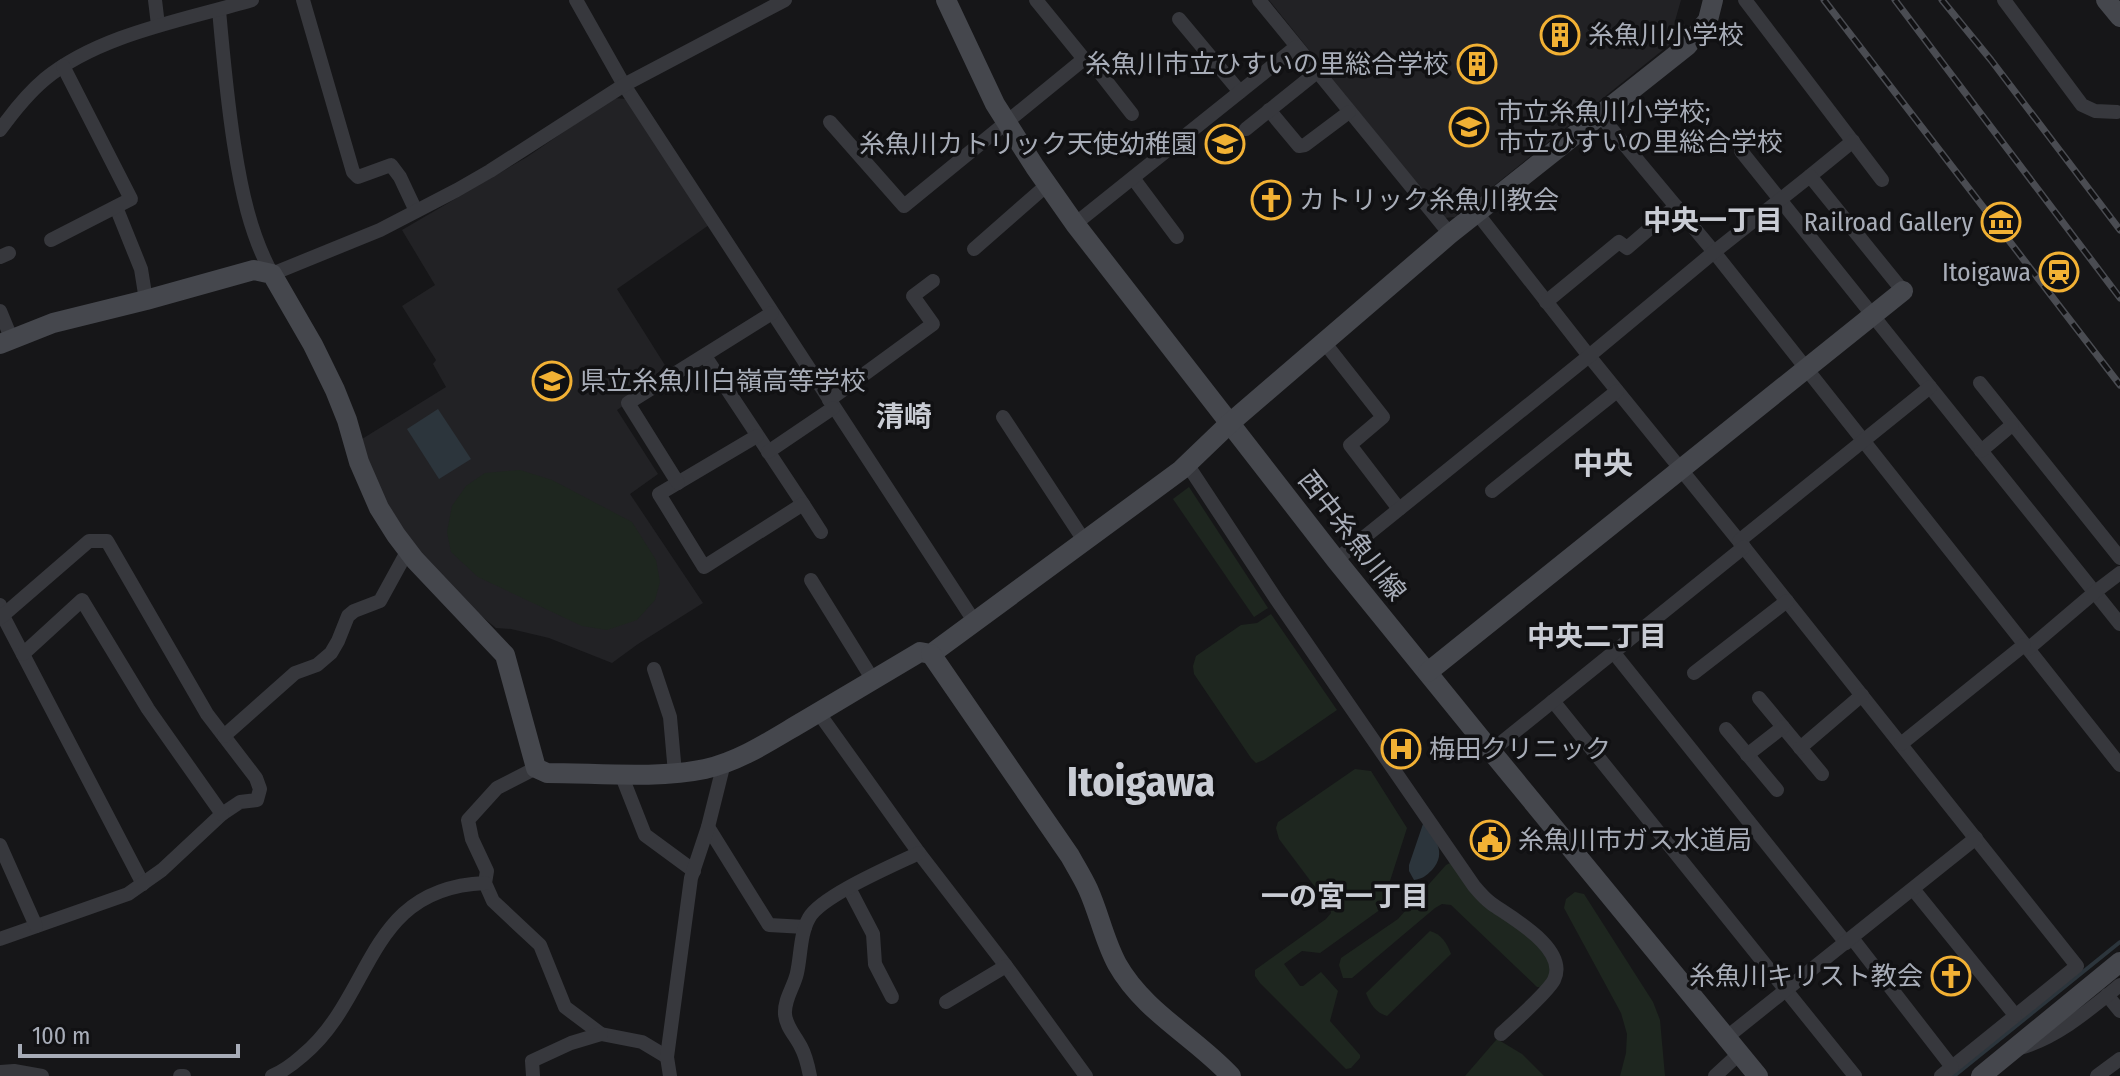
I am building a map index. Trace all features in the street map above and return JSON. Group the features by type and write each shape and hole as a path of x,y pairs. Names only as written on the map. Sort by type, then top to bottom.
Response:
{"street":[{"path":"155,0 158,25"},
{"path":"0,130 29,94 63,66 91,51 158,25 252,0"},
{"path":"303,0 353,172 358,177 391,165 416,211"},
{"path":"576,0 624,85 974,621"},
{"path":"0,311 6,342 53,323 254,270 272,274 380,230 416,211 490,171 624,85 785,0"},
{"name":"西中糸魚川線","path":"946,0 995,104 1075,224 1336,560 1758,1076"},
{"path":"1036,0 1132,114"},
{"path":"1259,0 1450,234"},
{"path":"931,654 1187,464 1230,423 1450,234 1687,46 1708,20 1713,0"},
{"path":"1745,0 1882,180"},
{"path":"2004,0 2082,105 2095,111 2119,113"},
{"path":"2106,0 2120,17"},
{"path":"219,10 225,85 243,197 264,260 335,390 368,486 379,508 408,550 505,655 536,768"},
{"path":"1179,19 1240,92"},
{"path":"1075,224 1296,47"},
{"path":"830,122 904,206 1084,59"},
{"path":"51,240 131,199 63,66"},
{"path":"1246,129 1317,72"},
{"path":"1269,110 1299,146 1305,145 1349,112"},
{"path":"1599,114 1714,252 2120,765"},
{"path":"1336,560 1853,141"},
{"path":"1741,151 2120,624"},
{"path":"1428,672 1903,291 1810,176"},
{"path":"1133,178 1177,237"},
{"path":"974,249 1047,185"},
{"path":"1546,302 1619,242 1627,248 1676,206"},
{"path":"116,207 141,269 146,300"},
{"path":"1477,213 2077,966 1947,1071 1849,940 1614,653"},
{"path":"768,452 933,324 913,296 933,281"},
{"path":"678,483 628,403 772,313"},
{"path":"1324,342 1383,417 1350,445 1399,509"},
{"path":"705,356 821,532"},
{"path":"1980,383 2120,558"},
{"path":"1491,751 1614,653 1930,387"},
{"path":"1492,491 1617,391"},
{"path":"1003,417 1085,542"},
{"path":"1981,451 2012,425"},
{"path":"757,436 659,494 704,567 803,504"},
{"path":"1187,464 1474,886 1489,902 1546,945 1555,957 1557,968 1553,982 1501,1034"},
{"path":"0,939 128,894 143,884 162,870 222,814 240,802 257,800 260,789 256,778 207,714 107,541 89,541 1,613 143,884"},
{"path":"224,736 295,673 317,665 331,653 348,616 380,601 408,550"},
{"path":"1901,744 2120,573"},
{"path":"811,580 873,680"},
{"path":"23,654 82,600 148,709 222,814"},
{"path":"1694,673 1787,601"},
{"path":"536,768 547,773 621,774 706,769 774,738 920,652 931,654 1070,856 1088,888 1117,965 1156,1012 1231,1076"},
{"path":"654,669 670,717 675,773"},
{"path":"1800,748 1862,695"},
{"path":"1759,698 1822,774"},
{"path":"1553,701 1855,1076"},
{"path":"818,712 1086,1076"},
{"path":"1747,755 1783,727"},
{"path":"1726,729 1777,790"},
{"path":"670,1076 667,1057 694,871 724,763"},
{"path":"536,768 497,788 468,820 472,839 487,871 485,883 493,901 540,945 565,1007 601,1034 642,1042 667,1057"},
{"path":"621,774 645,835 694,871"},
{"path":"708,827 769,925 805,927"},
{"path":"1715,1076 1733,1045 1787,990 1976,838"},
{"path":"0,845 36,926"},
{"path":"810,1076 808,1062 789,1030 785,1014 787,998 797,977 805,927 816,907 869,876 919,853"},
{"path":"272,1076 291,1065 329,1029 383,936 402,915 436,893 462,884 485,883"},
{"path":"849,888 873,934 875,964 892,997"},
{"path":"1913,889 2015,1015"},
{"path":"1981,1076 2120,962"},
{"path":"946,1002 1006,966"},
{"path":"2014,1049 2039,1042 2060,1031 2120,985"},
{"path":"2107,995 2120,1011"},
{"path":"533,1076 532,1061 571,1043 601,1034"},
{"path":"2097,1076 2120,1059"},
{"path":"0,1072 42,1076"}],"shaded area":[{"name":"市立糸魚川小学校; 市立ひすいの里総合学校","path":"1269,0 1681,0 1675,21 1688,26 1679,37 1455,217 1444,218"},
{"name":"県立糸魚川白嶺高等学校","path":"613,98 626,99 709,225 617,289 669,375 617,410 658,474 630,494 703,603 612,663 549,638 496,628 461,599 419,554 375,484 362,439 446,387 433,364 436,360 402,306 435,285 402,230 527,157"},
{"path":"438,409 471,459 439,479 407,429"},
{"path":"520,470 552,480 632,522 656,560 660,582 655,600 637,620 607,630 582,626 478,577 451,552 447,532 452,506 466,486 485,473"},
{"path":"1189,487 1268,608 1254,617 1173,499"},
{"path":"1271,614 1337,710 1256,763 1194,674 1193,666 1196,656 1241,625 1257,623"},
{"path":"1355,769 1371,771 1407,828 1381,909 1320,953 1302,951 1284,964 1300,986 1321,972 1338,991 1330,1021 1360,1055 1351,1068 1346,1069 1260,983 1255,970 1331,913 1330,907 1279,839 1278,822"},
{"path":"1424,821 1438,845 1439,857 1430,872 1414,880 1409,865"},
{"path":"1450,863 1535,942 1551,962 1549,977 1542,987 1537,987 1451,905 1442,904 1352,978 1343,978 1339,965 1341,958 1398,919"},
{"path":"1575,892 1584,894 1653,1002 1660,1020 1665,1076 1620,1076 1627,1034 1621,1013 1564,908 1566,899"},
{"path":"1430,931 1443,940 1451,954 1387,1016 1380,1013 1366,993"},
{"path":"1497,1039 1522,1054 1544,1076 1465,1076"}],"waterway":[{"path":"1954,1076 2120,942"}],"railway":[{"path":"1824,0 2120,385"},
{"path":"1895,0 2120,298"},
{"path":"1942,0 2120,230"}],"place":[{"name":"糸魚川小学校","path":"1560,35"},
{"name":"糸魚川市立ひすいの里総合学校","path":"1477,64"},
{"name":"市立糸魚川小学校; 市立ひすいの里総合学校","path":"1469,127"},
{"name":"糸魚川カトリック天使幼稚園","path":"1225,144"},
{"name":"カトリック糸魚川教会","path":"1271,200"},
{"name":"Railroad Gallery","path":"2001,222"},
{"name":"Itoigawa","path":"2059,272"},
{"name":"県立糸魚川白嶺高等学校","path":"552,381"},
{"name":"梅田クリニック","path":"1401,749"},
{"name":"糸魚川市ガス水道局","path":"1490,840"},
{"name":"糸魚川キリスト教会","path":"1951,976"}],"district":[{"name":"中央一丁目","path":"1713,220"},
{"name":"清崎","path":"904,416"},
{"name":"中央","path":"1603,464"},
{"name":"中央二丁目","path":"1597,636"},
{"name":"Itoigawa","path":"1141,782"},
{"name":"一の宮一丁目","path":"1345,896"}]}
